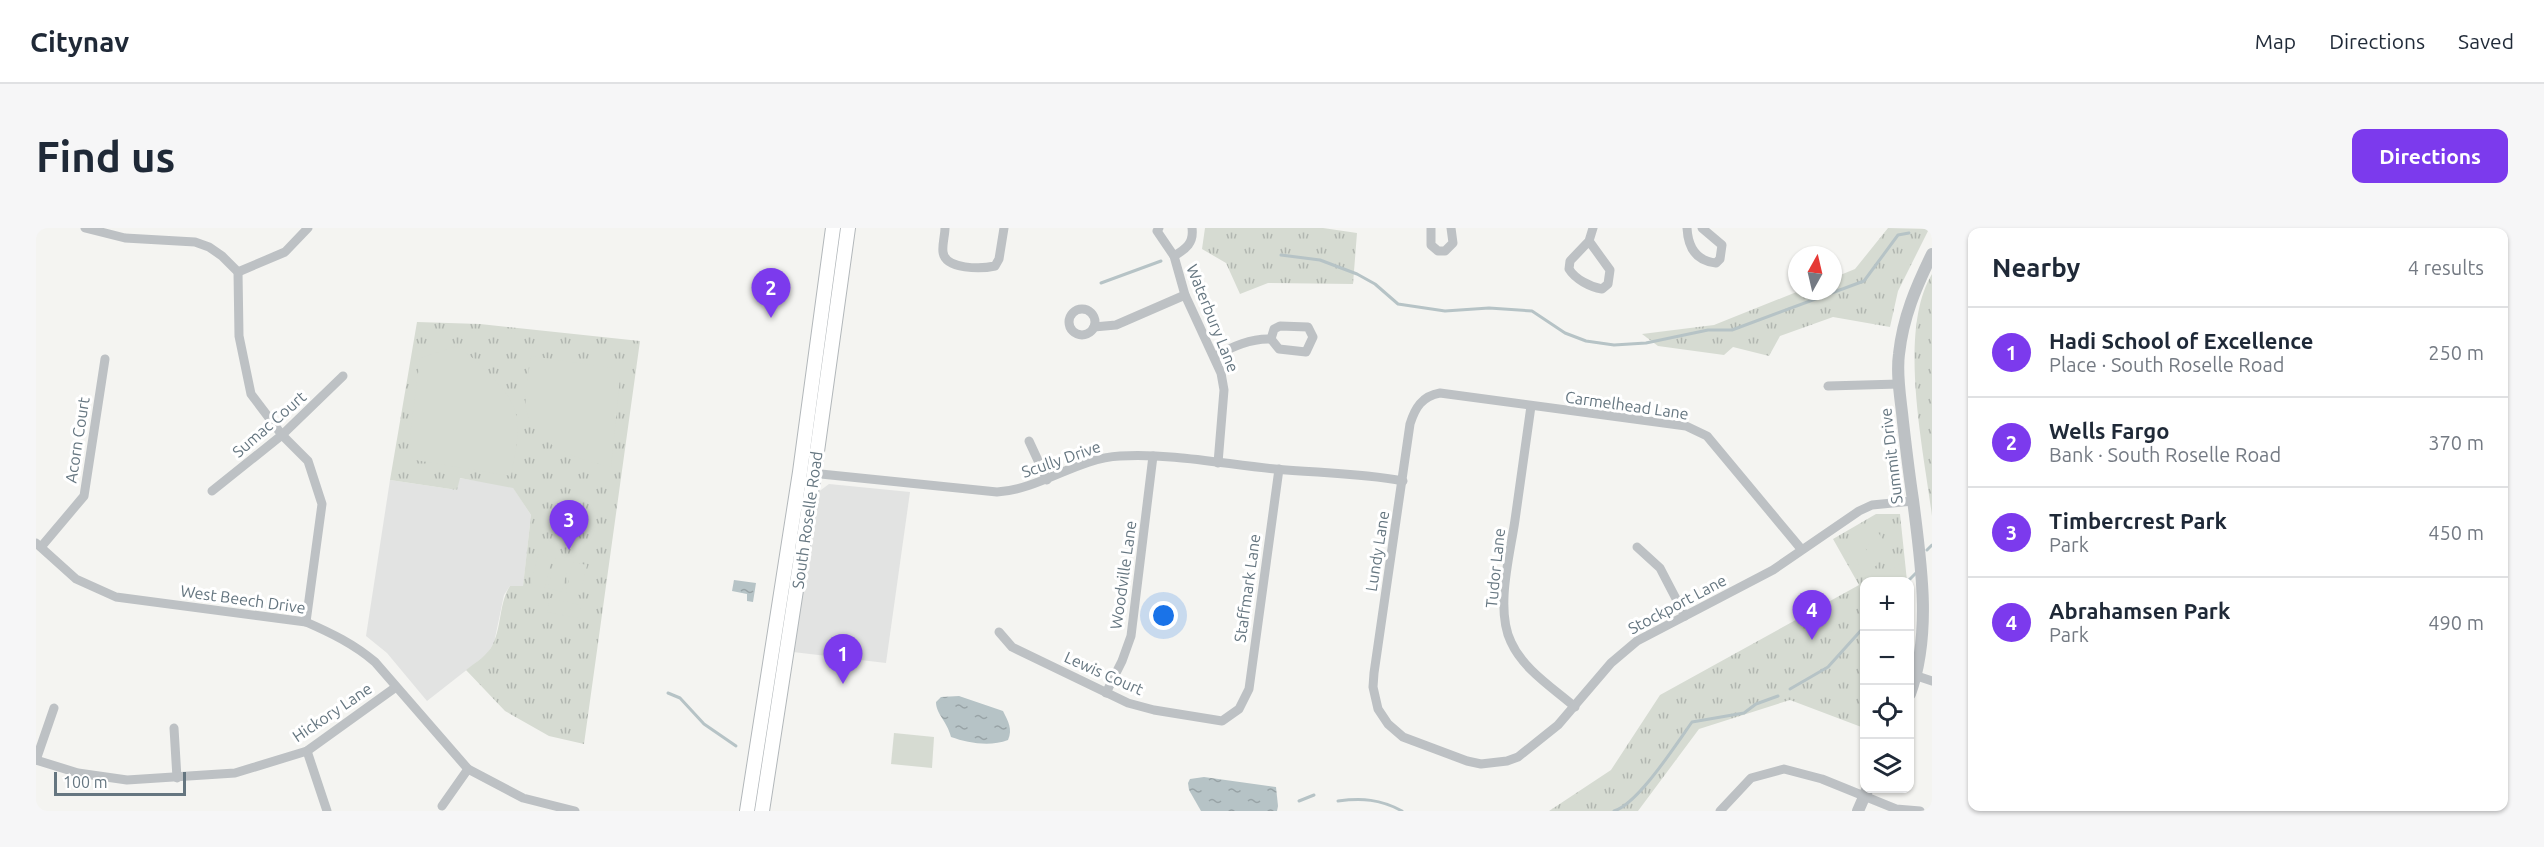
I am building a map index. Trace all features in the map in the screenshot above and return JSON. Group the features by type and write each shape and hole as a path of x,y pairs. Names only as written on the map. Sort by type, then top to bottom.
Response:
{"main road":[{"name":"South Roselle Road","path":"762,811 807,473 832,228"},
{"name":"South Roselle Road","path":"747,811 848,228"}],"street":[{"path":"85,228 125,238 195,242 209,247 222,256 238,272 239,336 251,394 282,435 308,461 322,504 306,622"},
{"path":"238,272 285,252 308,228"},
{"path":"945,228 943,254 946,260 953,264 985,268 995,266 999,259 1004,228"},
{"name":"Waterbury Lane","path":"1174,256 1189,246 1193,237 1192,228"},
{"path":"1431,228 1431,245 1438,251 1444,251 1453,243 1451,228"},
{"path":"1589,242 1610,270 1608,284 1602,289 1595,288 1574,276 1569,268 1570,261 1589,242 1593,228"},
{"path":"1687,228 1689,246 1692,250 1708,262 1716,263 1720,259 1722,245 1702,228"},
{"name":"Waterbury Lane","path":"1155,229 1174,256 1185,294 1215,356 1224,390 1218,463"},
{"name":"Summit Drive","path":"1914,685 1917,676 1928,570 1913,501 1899,384 1899,355 1906,313 1932,254"},
{"path":"1094,327 1116,325 1185,294"},
{"path":"1215,356 1260,338 1270,339 1279,349 1306,352 1313,337 1308,327 1280,326 1274,329 1270,339"},
{"name":"Acorn Court","path":"39,545 84,496 105,359"},
{"name":"Sumac Court","path":"212,491 282,435 343,376"},
{"path":"1828,386 1899,384"},
{"name":"Carmelhead Lane","path":"1431,395 1440,393 1686,426 1707,436 1802,550"},
{"name":"Lundy Lane","path":"1383,718 1375,700 1374,673 1414,411 1421,401 1431,395"},
{"name":"Tudor Lane","path":"1531,406 1505,592 1506,626 1510,641 1529,668 1575,707"},
{"path":"1029,441 1047,480"},
{"name":"Scully Drive","path":"807,473 997,492 1026,488 1097,460 1119,456 1153,456 1373,476 1403,481"},
{"name":"Woodville Lane","path":"1106,693 1131,636 1153,456"},
{"name":"Staffmark Lane","path":"1239,709 1249,689 1279,469"},
{"name":"Stockport Lane","path":"1383,718 1403,737 1467,761 1495,764 1518,757 1558,725 1625,649 1653,631 1773,570 1859,511 1872,505 1913,501"},
{"name":"West Beech Drive","path":"39,545 76,579 116,597 306,622 362,650 468,769 523,798 575,811"},
{"path":"1638,547 1660,568 1685,616"},
{"name":"Lewis Court","path":"999,632 1012,647 1128,703 1154,710 1222,721 1239,709"},
{"path":"1917,676 1932,681"},
{"name":"Hickory Lane","path":"36,760 78,773 127,780 234,773 307,751 396,687"},
{"path":"36,760 54,708"},
{"path":"174,728 177,778"},
{"path":"307,751 327,811"},
{"path":"442,807 468,769"},
{"path":"1720,811 1751,778 1784,769 1860,791"},
{"path":"1858,811 1866,793 1896,809 1920,811"}],"shaded area":[{"path":"459,478 512,486 531,515 523,587 510,586 504,595 494,643 487,654 427,701 387,653 366,636 390,480 457,490"},
{"path":"829,484 910,492 886,663 793,652 817,493"}],"green space":[{"path":"1205,228 1323,228 1357,233 1353,284 1268,283 1240,294 1226,263 1202,249"},
{"path":"1888,228 1929,229 1898,291 1890,327 1833,317 1780,336 1769,356 1733,347 1724,355 1658,346 1642,334 1714,325 1788,295 1788,300 1842,300 1842,274 1855,269"},
{"path":"1932,274 1932,516 1919,426 1915,359 1916,327 1922,298"},
{"path":"417,322 480,324 640,341 584,744 549,736 505,711 466,670 491,648 510,586 523,586 531,515 513,488 460,478 457,490 390,480"},
{"path":"457,346 499,384 515,411 518,435 511,476 415,460 408,451 420,358"},
{"path":"531,356 612,368 620,377 611,467 585,460 559,449 537,432 526,408 526,389"},
{"path":"1876,514 1900,514 1907,577 1860,577 1860,726 1790,700 1699,729 1638,811 1549,811 1611,770 1660,695 1859,585 1833,539"},
{"path":"1875,528 1893,554 1881,562 1863,537"},
{"path":"1859,539 1877,565 1865,574 1847,548"},
{"path":"538,554 552,557 545,588 531,585"},
{"path":"555,558 569,561 562,592 548,588"},
{"path":"573,562 587,565 580,595 566,592"},
{"path":"1902,563 1905,577 1885,577 1883,574"},
{"path":"550,598 581,605 578,618 547,612"},
{"path":"894,733 934,737 932,768 891,764"}],"water":[{"path":"734,580 756,583 753,602 747,601 747,594 732,591"},
{"path":"959,696 1003,711 1010,729 1008,740 979,743 951,737 936,702 941,697"},
{"path":"1204,777 1276,787 1277,811 1201,811 1189,790 1188,783 1190,779"}],"waterway":[{"path":"1281,255 1320,260 1357,274 1375,284 1398,304 1445,311 1489,308 1532,311 1565,333 1586,341 1614,345 1646,343 1708,330 1732,330 1864,281 1898,235 1909,233"},
{"path":"1101,283 1161,261"},
{"path":"1927,550 1932,545"},
{"path":"1912,577 1917,572"},
{"path":"1790,689 1828,667 1860,631"},
{"path":"668,693 680,698 704,724 736,746"},
{"path":"1614,811 1624,806 1645,785 1692,722 1744,713 1756,704 1778,696"},
{"path":"1299,801 1314,795"},
{"path":"1338,801 1371,800 1402,811"}],"place":[{"name":"Wells Fargo","path":"771,318"},
{"name":"Timbercrest Park","path":"569,550"},
{"name":"Abrahamsen Park","path":"1812,640"},
{"name":"Hadi School of Excellence","path":"843,684"}]}
